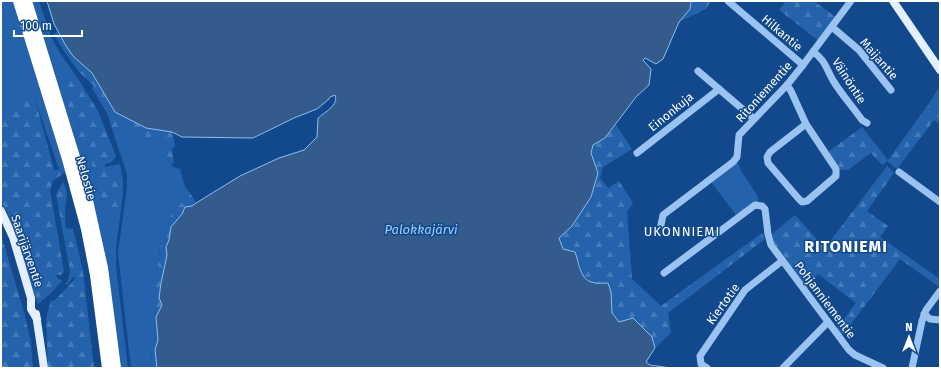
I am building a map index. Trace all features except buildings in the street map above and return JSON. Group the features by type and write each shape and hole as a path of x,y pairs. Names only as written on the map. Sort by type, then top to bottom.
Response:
{"highway":[{"name":"Nelostie","path":"18,1 67,159 86,229 96,281 107,368"},
{"name":"Nelostie","path":"27,1 87,196 103,268 116,368"}],"main road":[{"path":"893,1 905,21 940,70"},
{"name":"Saarijärventie","path":"1,211 13,237 31,298 31,309 37,319 44,368"}],"street":[{"name":"Hilkantie","path":"728,1 803,65"},
{"name":"Ritoniementie","path":"661,225 663,215 733,162 737,157 739,135 787,85 851,1"},
{"name":"Maijantie","path":"832,27 859,50 891,90"},
{"name":"Väinöntie","path":"813,52 818,55 834,82 862,120 867,123"},
{"path":"698,71 754,119"},
{"path":"787,85 806,124 836,169 837,173 836,176 807,201 802,202 768,163 767,158 770,152 806,124"},
{"name":"Einonkuja","path":"637,154 719,89"},
{"path":"900,172 940,202"},
{"name":"Pohjanniementie","path":"664,273 755,205 762,206 765,209 771,245 782,261 849,350 855,355 883,368"},
{"name":"Kiertotie","path":"707,368 701,364 700,356 745,290 782,261"},
{"path":"912,368 924,314 940,291"},
{"path":"924,314 930,319 940,320"},
{"path":"783,368 828,322"}],"green space":[{"path":"1,1 13,1 66,172 61,175 34,96 1,110"},
{"path":"32,1 39,1 51,37 75,74 66,81 75,133 93,167 95,173 94,182 98,188 105,210 105,167 120,164 123,181 123,194 116,247 116,267 128,368 120,368 95,211 73,133"},
{"path":"691,1 711,1 706,9 679,22 690,9"},
{"path":"786,1 814,1 837,18 819,41 779,10"},
{"path":"57,32 66,46 62,48 54,34"},
{"path":"66,46 73,56 92,73 115,112 146,128 172,132 175,146 172,149 174,163 171,164 168,160 164,143 158,140 144,139 123,122 118,127 112,129 108,115 92,88 94,86 79,72 62,48"},
{"path":"75,74 98,111 116,156 112,162 105,164 105,167 117,181 119,191 118,209 105,210 98,188 94,182 95,173 93,167 75,133 65,94 66,81"},
{"path":"940,86 940,116 928,105"},
{"path":"34,95 54,170 59,170 61,175 53,181 50,190 64,272 61,275 56,275 57,278 62,281 38,304 7,211 1,202 1,110"},
{"path":"928,105 940,116 940,124 934,120 897,169 887,161 882,165 871,153 848,170 841,170 829,151 862,127 888,160"},
{"path":"123,122 144,139 158,140 165,143 168,160 173,167 180,169 185,187 190,193 170,216 166,235 160,247 155,293 157,307 154,315 155,338 152,347 151,368 131,368 118,253 127,187 127,174 112,129 118,127"},
{"path":"616,125 632,149 603,167 600,178 608,188 619,181 633,203 627,212 632,279 661,306 762,233 765,239 668,313 671,333 655,348 652,337 619,323 612,313 611,292 591,282 581,274 580,263 563,249 559,238 572,226 591,197 598,173 591,153 593,145 605,138"},
{"path":"737,161 742,172 757,195 759,203 736,215 711,182"},
{"path":"887,166 894,173 867,211 888,226 880,237 940,279 940,283 938,286 900,259 842,336 837,328 856,303 818,274 806,289 774,243 772,234 795,215 825,248"},
{"path":"63,182 67,194 65,211 66,228 73,229 83,271 94,368 48,368 46,319 51,300 54,301 76,278 73,277 67,285 65,284 68,280 70,271 56,194"},
{"path":"190,193 196,203 192,206 185,207 182,214 171,227 169,240 166,247 167,255 161,283 162,305 156,317 158,340 155,350 157,368 151,368 152,347 155,338 154,315 157,307 155,293 160,247 166,235 170,216"},
{"path":"1,234 24,312 31,343 33,368 1,368"}],"water":[{"name":"Palokkajärvi","path":"47,1 691,1 690,9 679,22 663,59 656,64 645,58 643,60 651,69 649,85 636,97 605,138 593,145 591,153 598,173 591,197 572,226 559,238 563,249 575,252 580,270 587,280 595,283 608,283 611,292 612,313 619,322 633,318 652,337 655,348 646,362 650,365 671,368 157,368 155,350 158,340 156,317 162,305 159,298 167,255 166,247 169,240 171,227 182,214 185,207 192,206 240,176 279,158 304,150 317,137 318,118 328,111 333,105 336,99 335,95 330,97 317,109 294,118 253,138 182,137 172,132 146,128 115,112 92,73 73,56 66,46 54,24"}],"district":[{"name":"UKONNIEMI","path":"682,231"},
{"name":"RITONIEMI","path":"846,246"}]}
